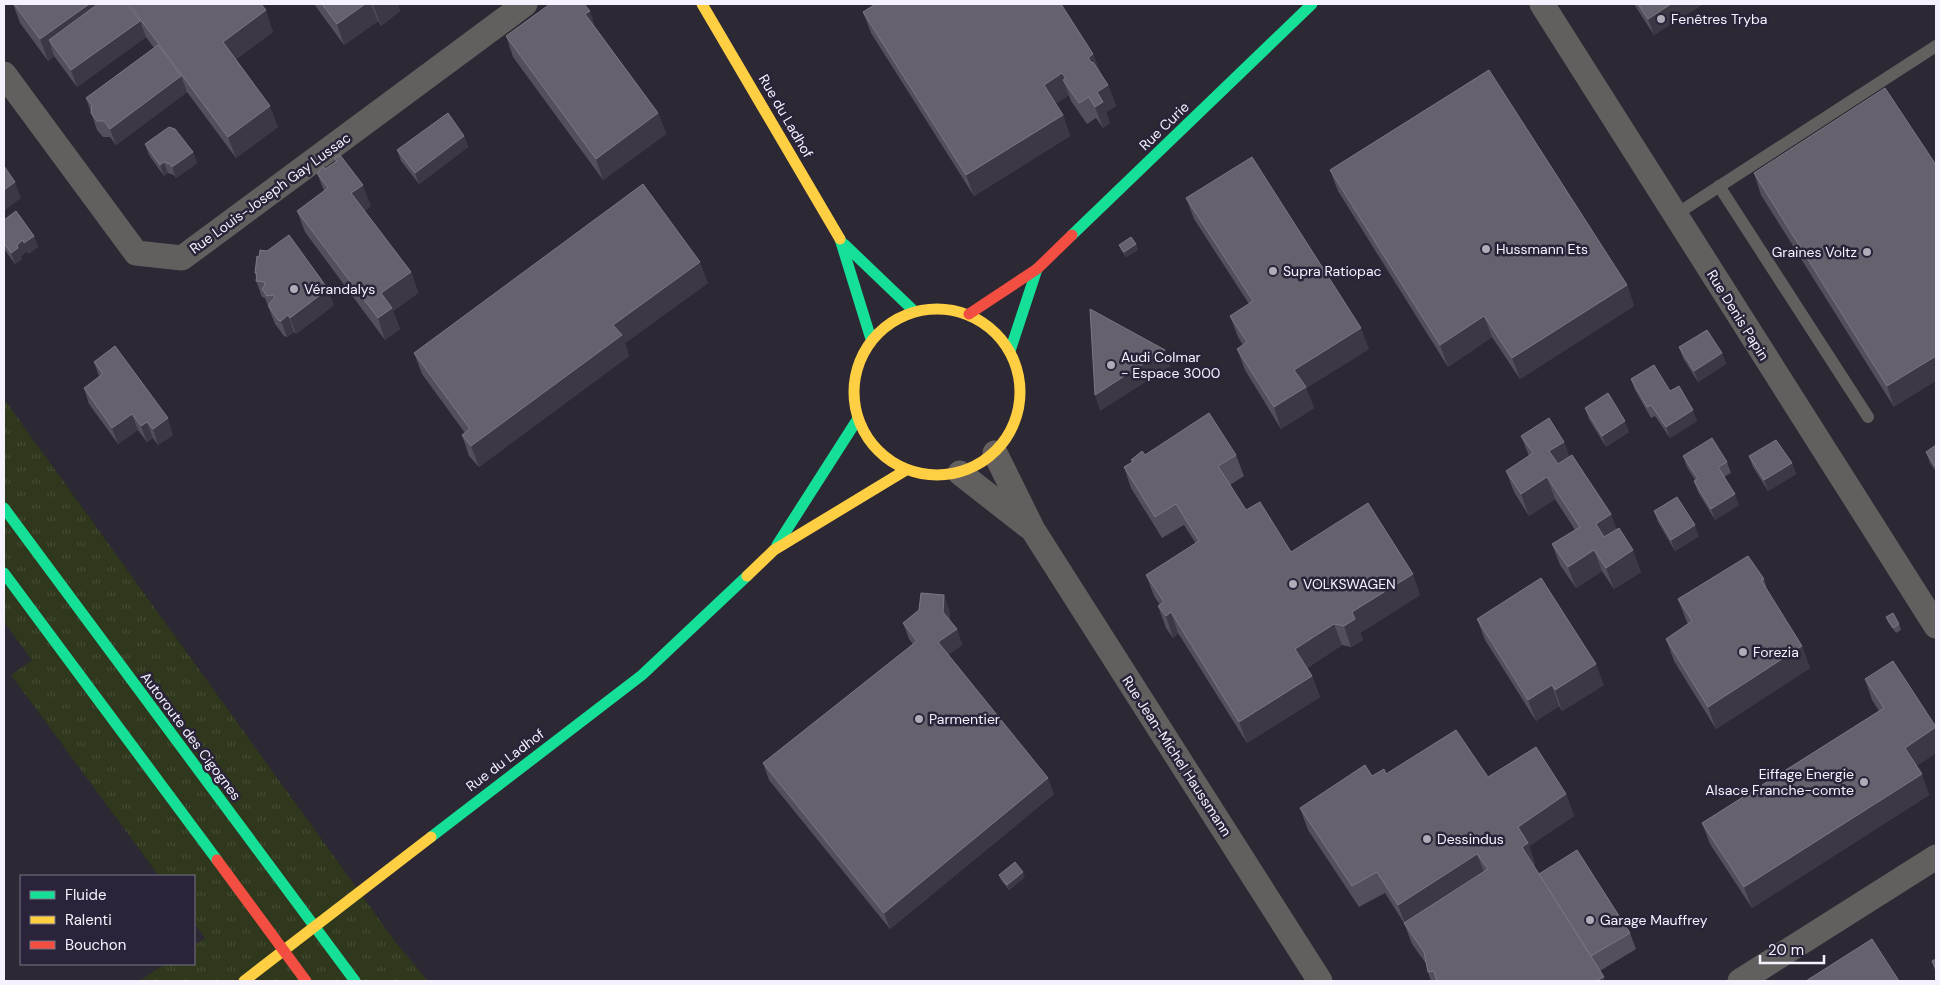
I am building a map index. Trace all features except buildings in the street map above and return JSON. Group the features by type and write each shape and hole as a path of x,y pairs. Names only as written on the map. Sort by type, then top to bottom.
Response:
{"main road":[{"name":"Rue du Ladhof","path":"702,4 843,243 871,339"},
{"name":"Rue Curie","path":"969,314 1037,269 1312,4"},
{"name":"Rue du Ladhof","path":"843,243 914,311"},
{"name":"Rue Curie","path":"1010,351 1037,269"},
{"path":"942,308 969,314 992,329 1010,351 1020,377 1020,404 1011,431 995,453 960,473 932,476 906,470 876,451 857,420 854,378 871,339 914,311 942,308"},
{"name":"Rue du Ladhof","path":"774,550 857,420"},
{"name":"Rue du Ladhof","path":"244,981 642,675 774,550 906,470"},
{"name":"Autoroute des Cigognes","path":"4,508 355,981"},
{"path":"4,573 306,981"}],"street":[{"name":"Rue Louis-Joseph Gay Lussac","path":"4,74 136,253 182,258 526,4"},
{"name":"Rue Denis Papin","path":"1542,4 1936,626"},
{"name":"Rue Jean-Michel Haussmann","path":"995,453 1033,530 1320,981"},
{"name":"Rue Jean-Michel Haussmann","path":"960,473 1033,530"},
{"path":"1740,981 1936,857"}],"lane":[{"path":"1674,215 1936,46"},
{"path":"1719,186 1868,416"}],"green space":[{"path":"4,399 397,944 428,981 139,981 163,965 195,965 195,944 205,938 195,924 195,875 158,875 11,675 32,660 4,622"}],"traffic: fast":[{"path":"1072,235 1312,4"},
{"path":"840,239 871,339"},
{"path":"844,244 914,311"},
{"path":"1010,351 1037,269"},
{"path":"777,545 857,420"},
{"path":"4,508 355,981"},
{"path":"4,573 217,860"},
{"path":"431,837 642,675 747,576"}],"traffic: slow":[{"path":"702,4 840,239"},
{"path":"929,309 945,309 969,315 996,333 1014,360 1020,392 1014,424 996,451 969,469 945,475 929,475 905,469 884,456 873,445 860,424 854,400 854,384 860,360 873,339 884,328 905,315 929,309"},
{"path":"747,576 774,550 906,470"},
{"path":"244,981 431,837"}],"traffic: jam":[{"path":"969,314 1037,269 1072,235"},
{"path":"217,860 306,981"}],"place":[{"name":"Fenêtres Tryba","path":"1661,19"},
{"name":"Hussmann Ets","path":"1486,249"},
{"name":"Graines Voltz","path":"1867,252"},
{"name":"Supra Ratiopac","path":"1273,271"},
{"name":"Vérandalys","path":"294,289"},
{"name":"Audi Colmar - Espace 3000","path":"1111,365"},
{"name":"VOLKSWAGEN","path":"1293,584"},
{"name":"Forezia","path":"1743,652"},
{"name":"Parmentier","path":"919,719"},
{"name":"Eiffage Energie Alsace Franche-comte","path":"1864,782"},
{"name":"Dessindus","path":"1427,839"},
{"name":"Garage Mauffrey","path":"1590,920"}]}
